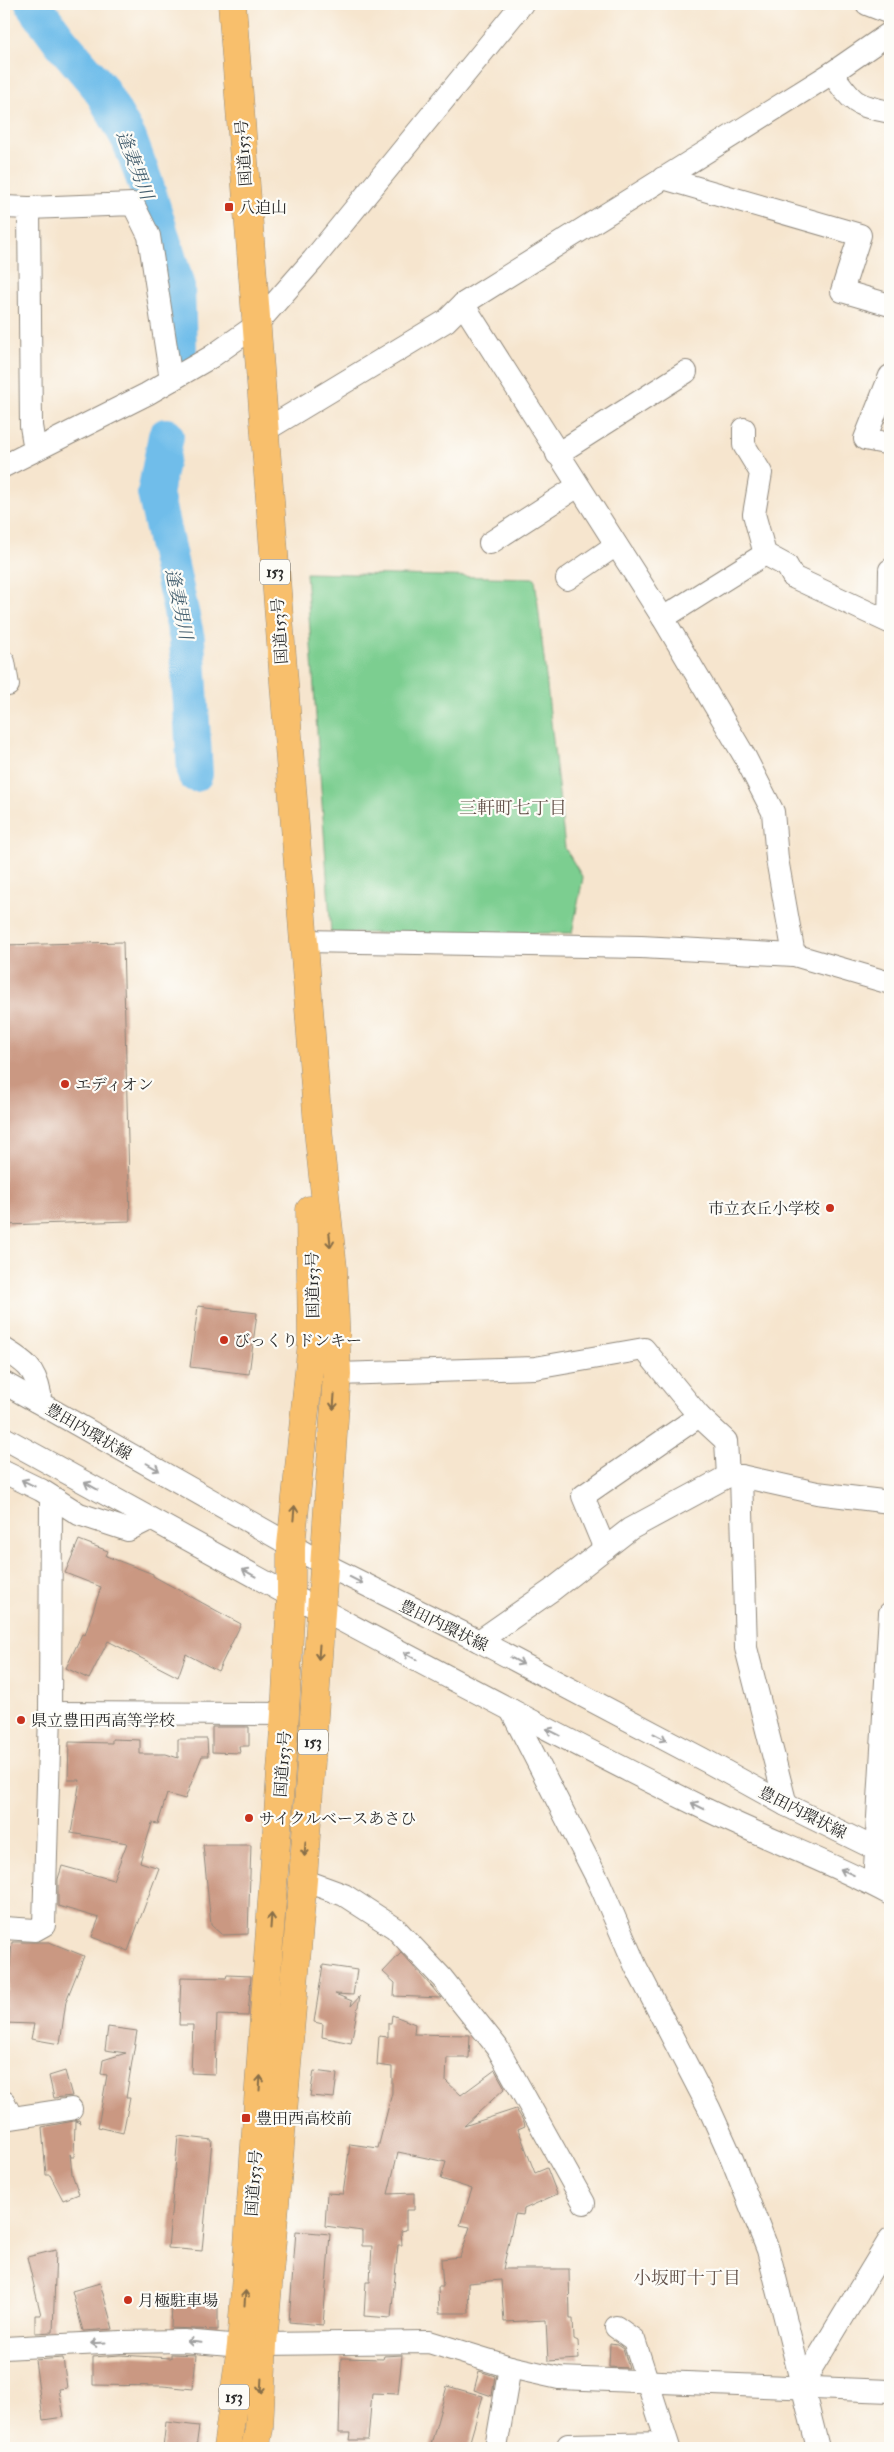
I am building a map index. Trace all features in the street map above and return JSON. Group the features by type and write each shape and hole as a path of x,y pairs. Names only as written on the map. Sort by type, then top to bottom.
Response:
{"highway":[{"name":"国道153号","path":"227,2448 252,2345 303,1880 337,1374 333,1268 319,1139 303,941 232,4"},
{"name":"国道153号","path":"260,2442 252,2345 291,1596 291,1546 312,1342 309,1180 319,1139"}],"street":[{"path":"4,466 147,394 211,357 256,326 313,260 522,4"},
{"path":"868,4 890,13"},
{"path":"264,431 446,321 463,304 832,73 890,33"},
{"path":"832,73 849,98 861,107 890,112"},
{"path":"663,178 860,235 842,291 890,305"},
{"path":"4,207 28,208 133,204 149,236 171,380"},
{"path":"28,208 31,426 35,450"},
{"path":"463,304 663,618 745,757 773,812 777,859 794,955"},
{"path":"557,454 686,372"},
{"path":"890,376 865,439 890,444"},
{"path":"744,429 744,445 761,474 754,514 765,554 787,566 793,577 889,622 890,570"},
{"path":"490,543 578,486"},
{"path":"567,578 616,545"},
{"path":"663,618 765,554"},
{"path":"4,662 8,686"},
{"path":"303,941 641,947 794,955 890,982"},
{"path":"337,1374 535,1368 644,1349 699,1416 726,1441 735,1476 746,1648 786,1805"},
{"path":"8,1352 28,1364 38,1383 40,1394 36,1401"},
{"name":"豊田内環状線","path":"4,1383 324,1564 479,1641 786,1805 883,1853"},
{"path":"605,1549 583,1496 699,1416"},
{"path":"4,1438 291,1596 322,1610 511,1710 703,1808 882,1890 890,1613"},
{"path":"4,1472 52,1497 79,1514 128,1530 150,1519"},
{"path":"479,1641 552,1590 630,1529 735,1476 817,1493 890,1502"},
{"path":"4,1928 35,1930 44,1925 50,1713 52,1497"},
{"path":"511,1710 599,1882 636,1967 709,2108 732,2159 768,2250 818,2448"},
{"path":"50,1713 285,1714"},
{"path":"303,1880 344,1896 395,1928 442,1978 496,2047 584,2203"},
{"path":"4,2102 12,2118 70,2109"},
{"path":"801,2386 890,2239"},
{"path":"568,2445 668,2446 634,2340 616,2326"},
{"path":"4,2348 184,2341 252,2345 429,2342 510,2367 559,2378 801,2386 890,2391"},
{"path":"496,2448 510,2367"}],"green space":[{"path":"306,573 535,578 565,848 583,878 572,933 331,933"}],"building":[{"name":"エディオン","path":"123,942 130,1221 4,1225 4,945"},
{"name":"びっくりドンキー","path":"198,1306 257,1313 249,1374 190,1367"},
{"path":"79,1540 108,1551 106,1556 153,1574 153,1576 241,1624 218,1671 186,1654 178,1677 108,1641 89,1679 66,1668 82,1634 85,1635 101,1587 65,1573"},
{"path":"212,1727 249,1727 249,1746 239,1746 240,1753 212,1752"},
{"path":"112,1739 140,1740 140,1754 166,1754 178,1758 178,1739 207,1739 208,1756 202,1756 185,1799 167,1794 158,1824 152,1823 140,1862 159,1868 128,1951 92,1937 99,1918 58,1906 58,1879 62,1866 113,1880 127,1843 71,1833 80,1780 68,1780 69,1742 112,1743"},
{"path":"203,1845 251,1845 248,1934 222,1935 211,1925"},
{"path":"12,1942 49,1942 84,1956 66,2001 60,2044 31,2039 34,2024 4,2023 4,1990 8,1991"},
{"path":"401,1953 441,1998 394,1996 395,1983 383,1972"},
{"path":"323,1965 357,1970 353,1995 335,1994 352,2001 351,2006 360,1996 351,2043 322,2037 323,2024 314,2022"},
{"path":"227,1975 251,1976 248,2016 217,2015 215,2074 191,2073 193,2025 179,2025 181,1977 226,1978"},
{"path":"392,2015 415,2024 414,2034 470,2035 469,2058 447,2058 446,2081 461,2095 495,2070 505,2088 464,2126 516,2109 524,2122 525,2126 518,2129 535,2173 547,2168 557,2194 524,2209 523,2215 515,2214 503,2269 569,2269 570,2319 573,2319 574,2339 578,2341 579,2359 548,2361 546,2320 504,2322 501,2280 468,2283 469,2313 439,2313 438,2287 443,2287 441,2259 460,2257 470,2227 460,2225 472,2189 441,2179 446,2162 398,2152 388,2194 414,2193 414,2210 406,2210 406,2230 401,2231 402,2245 398,2245 391,2318 364,2316 366,2282 370,2282 372,2246 362,2246 362,2231 325,2226 327,2193 343,2194 350,2144 378,2148 392,2093 392,2067 377,2065 379,2036 388,2037 388,2023 391,2023"},
{"path":"108,2027 137,2031 126,2098 130,2098 123,2133 98,2127 107,2075 101,2074 103,2060 126,2053 105,2050"},
{"path":"65,2071 72,2096 54,2098 49,2076"},
{"path":"314,2071 337,2074 334,2098 310,2096"},
{"path":"79,2120 80,2123 75,2121 74,2157 71,2157 70,2154 72,2174 79,2194 63,2200 50,2175 46,2175 42,2127"},
{"path":"178,2136 212,2140 202,2251 168,2248"},
{"path":"296,2231 330,2234 323,2325 289,2322"},
{"path":"56,2250 53,2332 35,2333 35,2315 41,2315 27,2257"},
{"path":"100,2283 113,2329 83,2331 72,2291"},
{"path":"172,2303 218,2303 218,2330 171,2328"},
{"path":"610,2343 617,2344 623,2348 629,2368 609,2367"},
{"path":"171,2354 196,2355 193,2389 163,2386 93,2385 93,2357 120,2355 171,2358"},
{"path":"402,2355 398,2394 372,2393 368,2440 350,2440 351,2433 339,2433 341,2358 383,2359 384,2356"},
{"path":"63,2358 67,2388 59,2389 64,2417 43,2420 35,2360"},
{"path":"479,2371 495,2376 492,2396 474,2390"},
{"path":"447,2386 483,2396 468,2448 430,2448"},
{"path":"166,2422 199,2426 196,2448 163,2448"}],"waterway":[{"name":"逢妻男川","path":"33,4 61,42 100,88 129,139 145,182 177,286 179,350"},
{"name":"逢妻男川","path":"166,436 155,493 187,639 195,774"}],"place":[{"name":"八迫山","path":"229,207"},
{"name":"エディオン","path":"65,1084"},
{"name":"市立衣丘小学校","path":"830,1208"},
{"name":"びっくりドンキー","path":"224,1340"},
{"name":"県立豊田西高等学校","path":"21,1720"},
{"name":"サイクルベースあさひ","path":"249,1818"},
{"name":"豊田西高校前","path":"246,2118"},
{"name":"月極駐車場","path":"128,2300"}],"district":[{"name":"三軒町七丁目","path":"513,808"},
{"name":"小坂町十丁目","path":"687,2278"}]}
